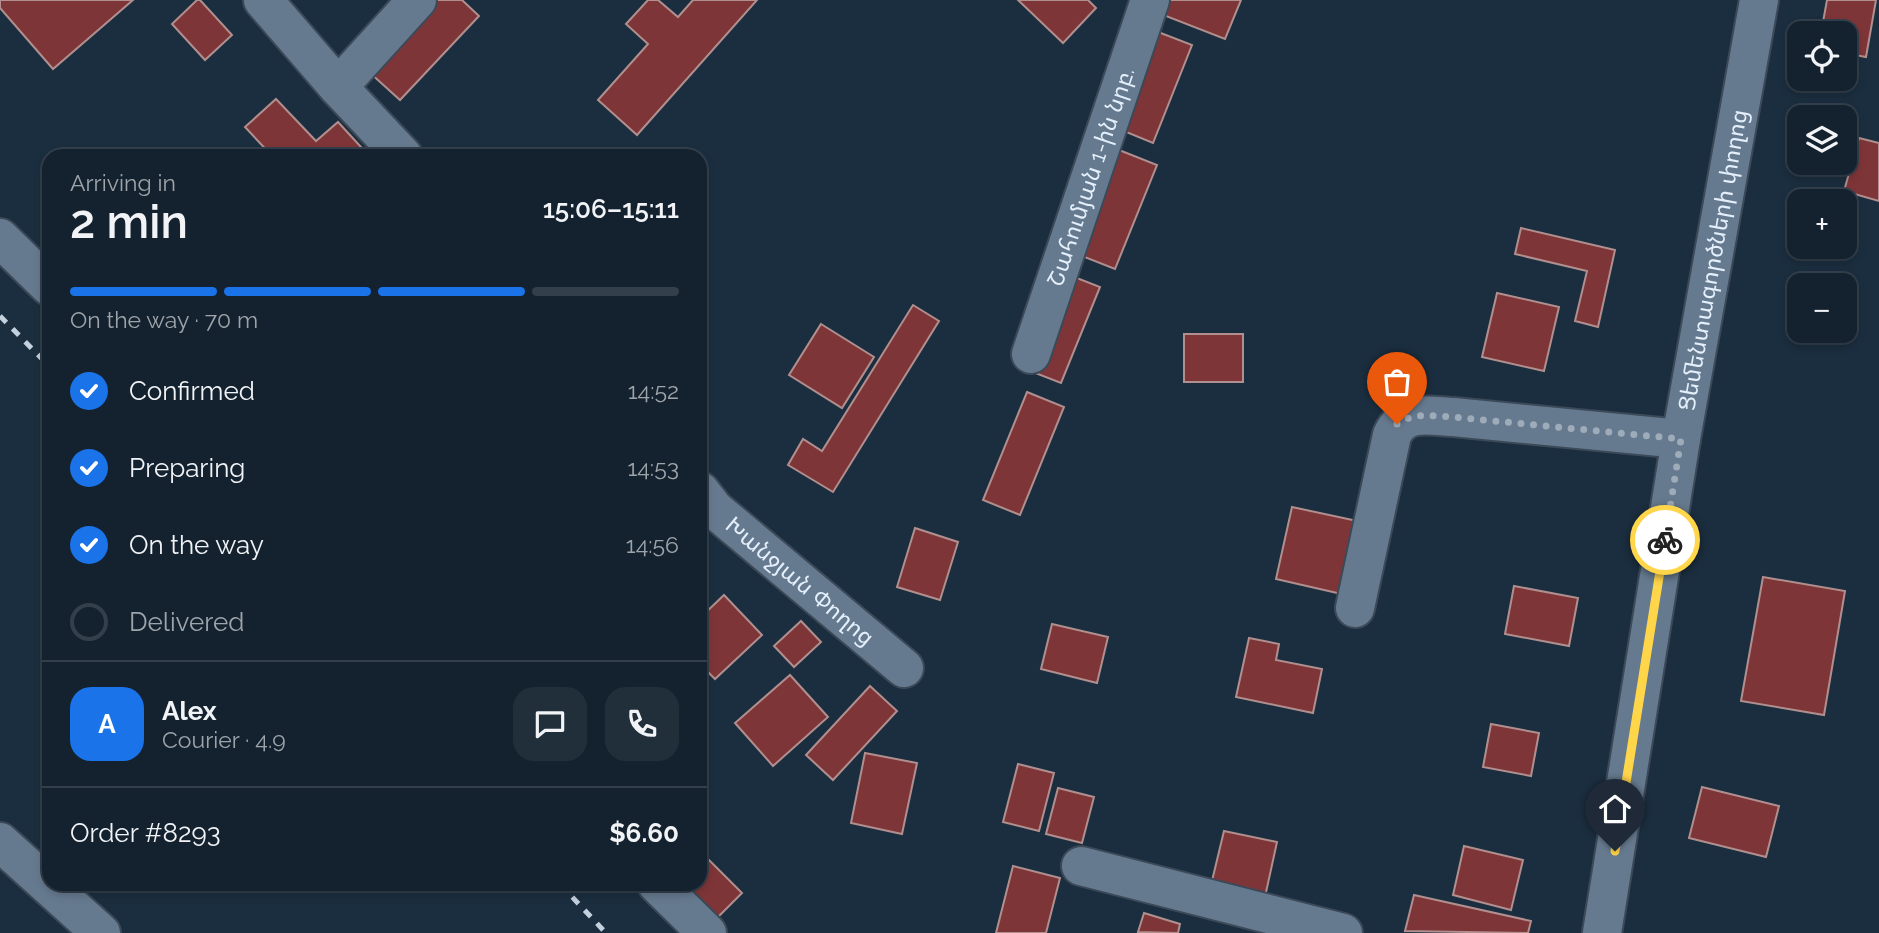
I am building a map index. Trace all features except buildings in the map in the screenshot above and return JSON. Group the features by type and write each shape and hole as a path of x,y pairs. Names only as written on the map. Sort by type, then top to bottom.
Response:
{"street":[{"path":"263,0 395,149"},
{"path":"338,87 417,0"},
{"name":"Շահումյան 1-ին նրբ.","path":"1031,354 1150,0"},
{"name":"Ցեմենտագործների փողոց","path":"1602,933 1681,439 1759,0"},
{"path":"0,239 42,279"},
{"path":"1355,608 1390,443 1397,424 1405,418 1453,417 1681,439"},
{"name":"Խանջյան Փողոց","path":"707,500 714,509 904,668"},
{"path":"0,842 42,880"},
{"path":"1082,866 1343,933"},
{"path":"54,891 101,933"},
{"path":"664,891 707,933"}],"railway":[{"path":"0,316 42,359"},
{"path":"567,891 606,933"}],"way so far":[{"path":"1397,424 1405,418 1415,416 1453,417 1681,439 1665,540"}],"route":[{"path":"1615,851 1665,540"}]}
